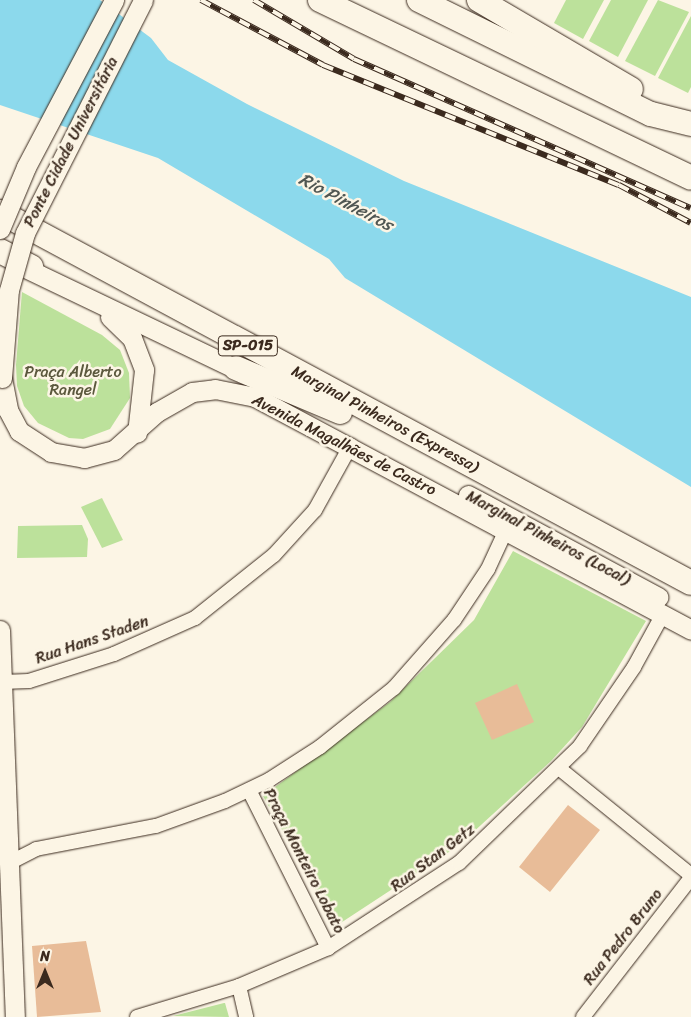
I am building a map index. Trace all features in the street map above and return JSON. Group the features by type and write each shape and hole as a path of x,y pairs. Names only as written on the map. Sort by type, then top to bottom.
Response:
{"highway":[{"path":"320,0 691,178"},
{"path":"419,0 651,114 691,124"},
{"path":"479,0 691,124"},
{"name":"Marginal Pinheiros (Expressa)","path":"0,212 691,583"},
{"path":"0,251 31,267"},
{"path":"236,368 431,445"}],"main road":[{"name":"Ponte Cidade Universitária","path":"0,229 26,167 114,0"},
{"name":"Ponte Cidade Universitária","path":"2,378 9,290 25,233 143,0"},
{"name":"Marginal Pinheiros (Local)","path":"0,259 31,267 78,294 236,368 691,617"},
{"path":"78,294 122,327 140,352 145,389 137,433"},
{"name":"Avenida Magalhães de Castro","path":"2,378 8,410 19,431 51,452 97,456 114,450 137,433 177,398 215,389 255,397 351,445 691,630"},
{"path":"0,630 15,1017"}],"street":[{"name":"Rua Hans Staden","path":"2,682 29,681 114,654 196,618 274,555 309,516 331,486 351,445"},
{"path":"9,863 36,849 156,826 249,790 320,747 394,688 454,620 488,569 506,530"},
{"name":"Rua Stan Getz","path":"137,1017 239,986 328,948 460,863 560,769 616,696 663,614"},
{"path":"560,769 691,876"},
{"name":"Praça Monteiro Lobato","path":"249,790 328,948"},
{"name":"Rua Pedro Bruno","path":"583,1017 691,876"},
{"path":"239,986 247,1017"}],"green space":[{"path":"566,0 604,0 583,39 554,23"},
{"path":"611,0 648,0 618,57 589,41"},
{"path":"658,0 689,12 655,76 625,61"},
{"path":"691,16 691,87 688,93 658,78"},
{"name":"Praça Alberto Rangel","path":"22,292 102,335 120,350 129,373 130,398 110,429 83,439 69,438 38,423 24,406 17,386 16,365"},
{"path":"102,498 123,540 102,548 81,507"},
{"path":"82,525 88,539 87,557 17,558 18,526"},
{"path":"513,551 646,621 582,727 551,761 458,846 336,926 263,796 390,702 474,620"},
{"path":"224,1003 229,1017 173,1016"}],"water":[{"name":"Rio Pinheiros","path":"0,0 100,0 151,38 168,60 247,104 404,181 691,297 691,487 345,278 329,259 158,158 0,105"}],"building":[{"path":"517,684 534,722 492,740 475,703"},
{"path":"568,805 600,830 550,892 519,867"},
{"path":"86,941 101,1012 37,1017 32,946"}],"railway":[{"path":"201,0 323,65 619,185 691,223"},
{"path":"254,0 354,59 691,208"}]}
